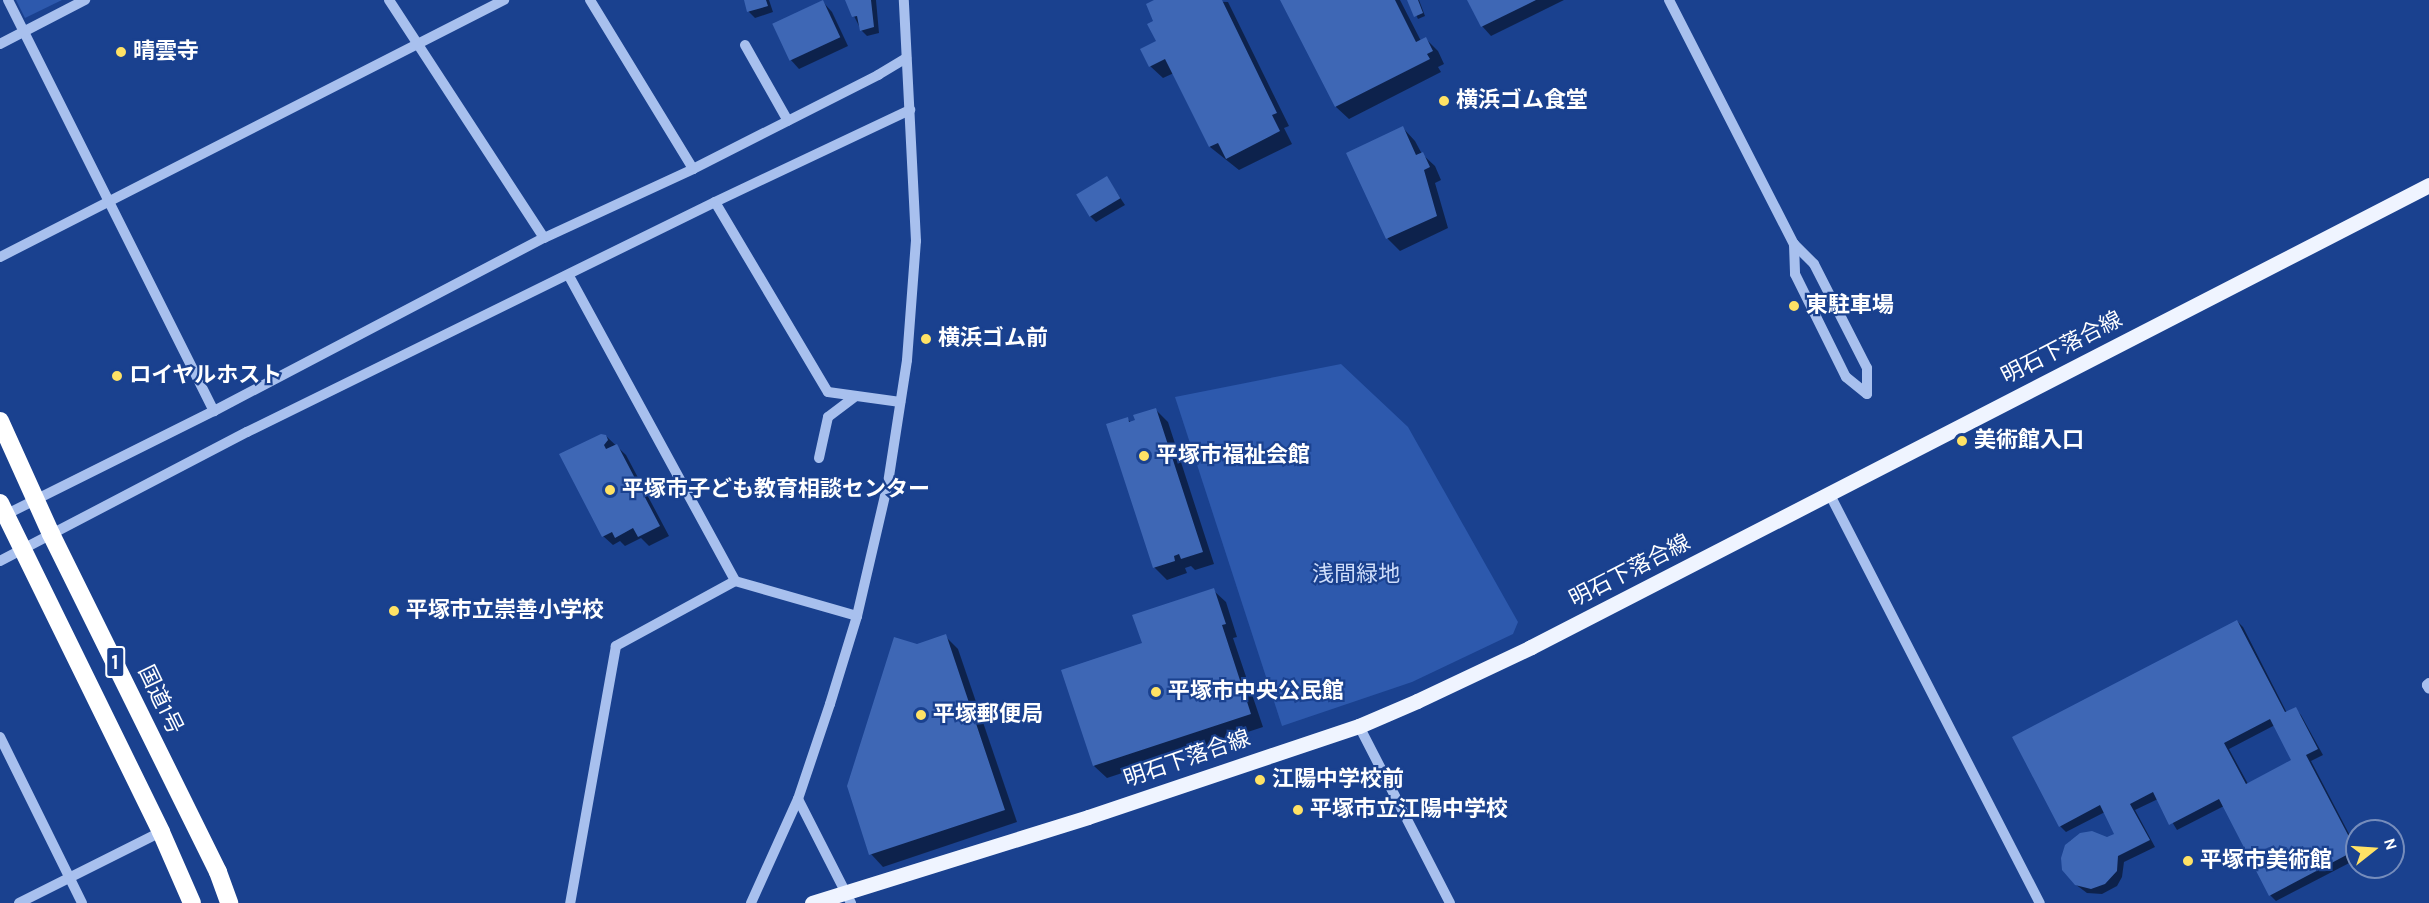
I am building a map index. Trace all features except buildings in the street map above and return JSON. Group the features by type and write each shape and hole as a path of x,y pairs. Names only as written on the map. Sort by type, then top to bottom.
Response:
{"highway":[{"name":"国道1号","path":"0,421 51,534 218,872 229,903"},
{"name":"1","path":"2,512 161,832 192,903"}],"main road":[{"name":"明石下落合線","path":"812,903 848,898 1359,726 1531,647 2429,185"}],"street":[{"path":"8,0 214,411"},
{"path":"0,44 85,0"},
{"path":"389,0 544,238"},
{"path":"0,257 504,0"},
{"path":"590,0 693,169"},
{"path":"751,903 798,799 857,616 888,483 907,360 915,241 904,0"},
{"path":"1669,0 1794,244 1814,264 1867,368 1867,394 1846,377 1795,274 1794,244"},
{"path":"745,45 788,121"},
{"path":"2,512 36,499 214,411 544,238 693,169 878,75 906,58"},
{"path":"0,561 248,432 569,276 715,202 910,110"},
{"path":"715,202 828,393 900,402"},
{"path":"569,276 735,581"},
{"path":"819,458 828,417 855,397"},
{"path":"1829,493 2040,903"},
{"path":"570,903 616,646 735,581 857,616"},
{"path":"2429,683 2427,685 2429,689"},
{"path":"1359,726 1450,903"},
{"path":"0,737 82,903"},
{"path":"798,799 848,898"},
{"path":"20,903 161,832"}],"green space":[{"path":"16,0 62,0 25,18"},
{"name":"浅間緑地","path":"1341,364 1408,427 1518,622 1513,634 1412,682 1282,726 1175,397"}],"place":[{"name":"晴雲寺","path":"121,52"},
{"name":"横浜ゴム食堂","path":"1444,101"},
{"name":"東駐車場","path":"1794,306"},
{"name":"横浜ゴム前","path":"926,339"},
{"name":"ロイヤルホスト","path":"117,376"},
{"name":"美術館入口","path":"1962,441"},
{"name":"平塚市福祉会館","path":"1144,456"},
{"name":"平塚市子ども教育相談センター","path":"610,490"},
{"name":"平塚市立崇善小学校","path":"394,611"},
{"name":"平塚市中央公民館","path":"1156,692"},
{"name":"平塚郵便局","path":"921,715"},
{"name":"江陽中学校前","path":"1260,780"},
{"name":"平塚市立江陽中学校","path":"1298,810"},
{"name":"平塚市美術館","path":"2188,861"}]}
